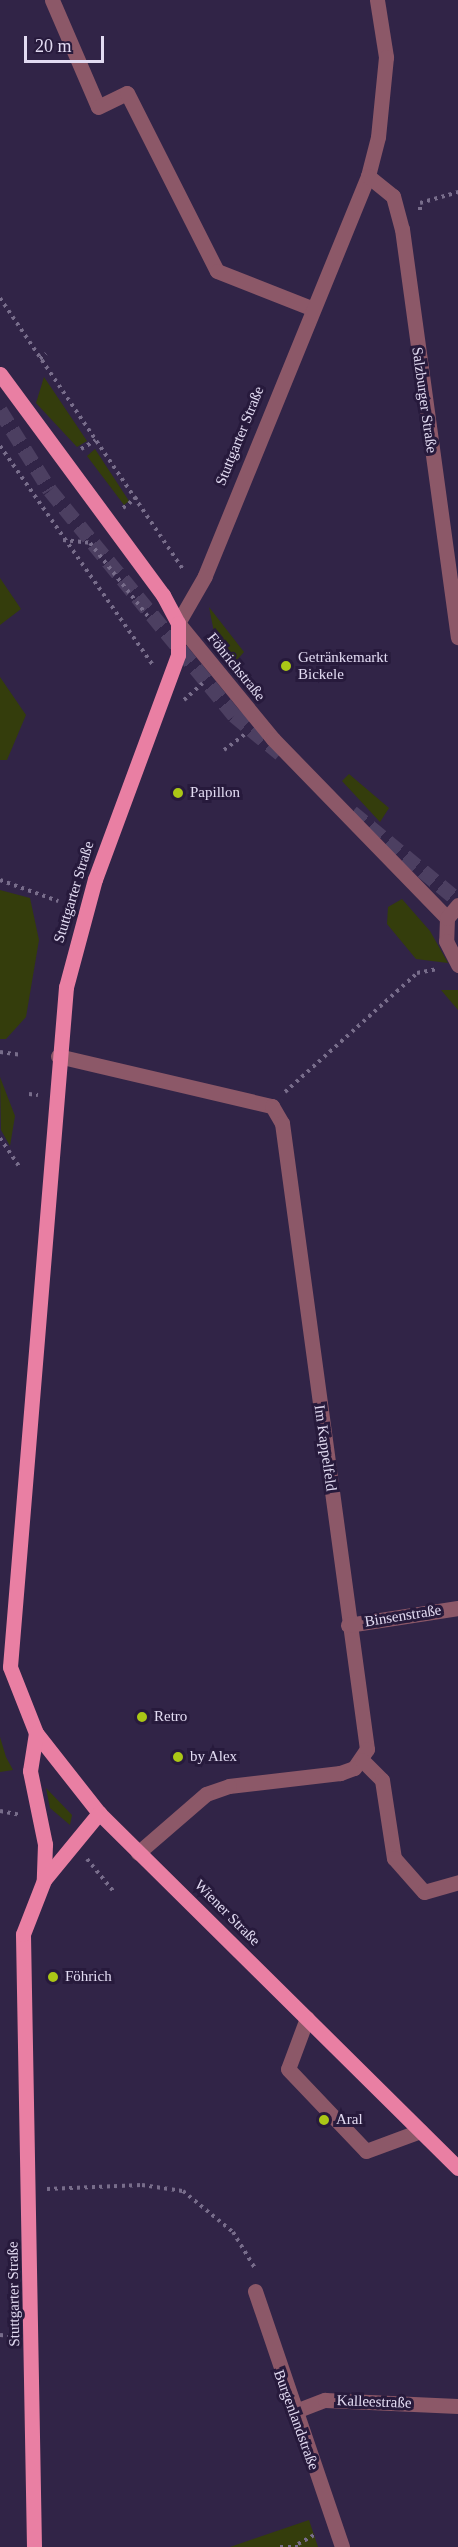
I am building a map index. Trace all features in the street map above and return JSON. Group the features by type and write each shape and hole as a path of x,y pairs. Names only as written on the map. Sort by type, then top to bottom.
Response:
{"main road":[{"name":"Föhrichstraße","path":"0,374 163,595 178,623"},
{"name":"Stuttgarter Straße","path":"5,1667 58,1056 84,910 177,655 178,623"},
{"name":"Wiener Straße","path":"5,1667 36,1733 99,1813 458,2168"},
{"path":"36,1733 30,1771 45,1844 44,1880"},
{"name":"Stuttgarter Straße","path":"34,2547 31,2188 23,1934 44,1880 99,1813"}],"street":[{"path":"52,0 98,107 127,93 217,271 311,308"},
{"name":"Stuttgarter Straße","path":"178,623 204,576 311,308 368,176 378,137 386,57 377,0"},
{"name":"Salzburger Straße","path":"368,176 393,196 402,229 458,637"},
{"name":"Föhrichstraße","path":"178,623 273,739 447,918"},
{"path":"453,966 446,941 447,918 458,905"},
{"path":"58,1056 272,1106"},
{"name":"Im Kappelfeld","path":"272,1106 282,1123 348,1624 367,1749 362,1760"},
{"name":"Binsenstraße","path":"348,1624 458,1608"},
{"path":"138,1852 206,1794 340,1773 362,1760 382,1780 394,1858 424,1892 458,1882"},
{"path":"307,2018 288,2069 366,2151 420,2131"},
{"name":"Burgenlandstraße","path":"255,2291 293,2412 342,2547"},
{"name":"Kalleestraße","path":"293,2412 325,2400 458,2406"}],"path":[{"path":"434,200 458,192"},
{"path":"0,298 40,359 171,545"},
{"path":"40,359 46,354"},
{"path":"0,446 62,540 141,651"},
{"path":"62,540 90,543 177,655"},
{"path":"0,880 58,901"},
{"path":"272,1106 417,973 453,966"},
{"path":"0,1052 22,1055"},
{"path":"0,1138 20,1168"},
{"path":"31,2188 142,2186 183,2191 249,2251 258,2275 255,2291"},
{"path":"280,2547 299,2547"}],"green space":[{"path":"44,377 87,441 77,447 36,403"},
{"path":"95,449 129,501 124,505 87,456"},
{"path":"0,578 21,609 0,625"},
{"path":"209,607 244,652 236,661 214,632"},
{"path":"0,677 26,715 7,760 0,760"},
{"path":"349,774 389,808 380,822 342,781"},
{"path":"0,890 30,898 39,940 26,1017 6,1039 0,1039"},
{"path":"402,899 430,931 448,963 416,959 387,924 388,907"},
{"path":"441,990 458,990 458,1010"},
{"path":"0,1077 15,1116 10,1146 1,1130"},
{"path":"0,1737 6,1757 13,1770 0,1772"},
{"path":"46,1788 72,1815 70,1825 50,1808"},
{"path":"309,2520 318,2547 230,2547"}],"tunnel":[{"path":"0,410 50,490 234,715 280,753"},
{"path":"352,812 458,900"}],"place":[{"name":"Getränkemarkt Bickele","path":"286,666"},
{"name":"Papillon","path":"178,793"},
{"name":"Retro","path":"142,1717"},
{"name":"by Alex","path":"178,1757"},
{"name":"Föhrich","path":"53,1977"},
{"name":"Aral","path":"324,2120"}]}
